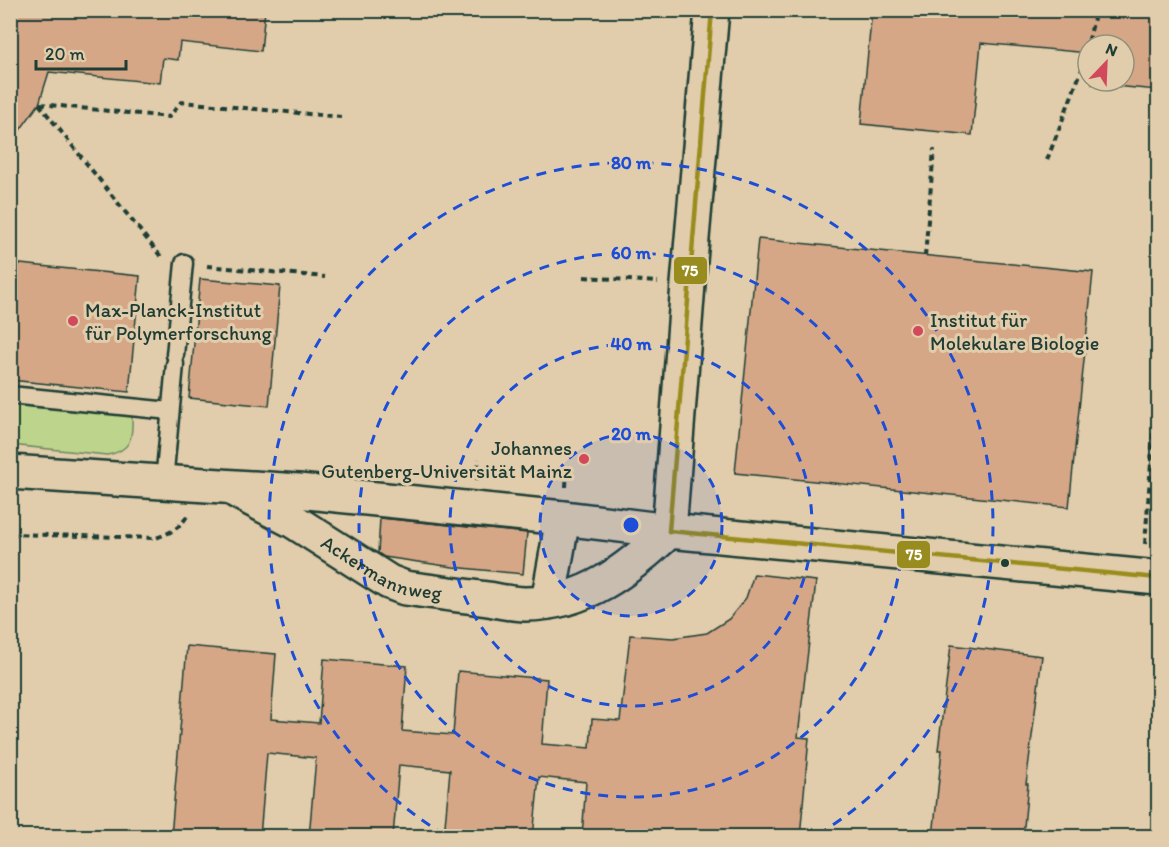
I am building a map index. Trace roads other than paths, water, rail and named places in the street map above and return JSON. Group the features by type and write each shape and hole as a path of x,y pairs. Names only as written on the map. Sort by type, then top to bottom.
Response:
{"street":[{"path":"669,531 712,10"},
{"name":"Ackermannweg","path":"10,472 321,493 669,531 1151,578"},
{"name":"Ackermannweg","path":"228,486 295,522 377,575 405,588 524,604 548,602 581,593 624,571 669,531"},
{"path":"548,602 563,518"}],"lane":[{"path":"178,483 170,411 184,264"},
{"path":"10,395 170,411"}],"place":[{"name":"Max-Planck-Institut für Polymerforschung","path":"73,321"},
{"name":"Institut für Molekulare Biologie","path":"918,331"},
{"name":"Johannes Gutenberg-Universität Mainz","path":"584,459"}]}
